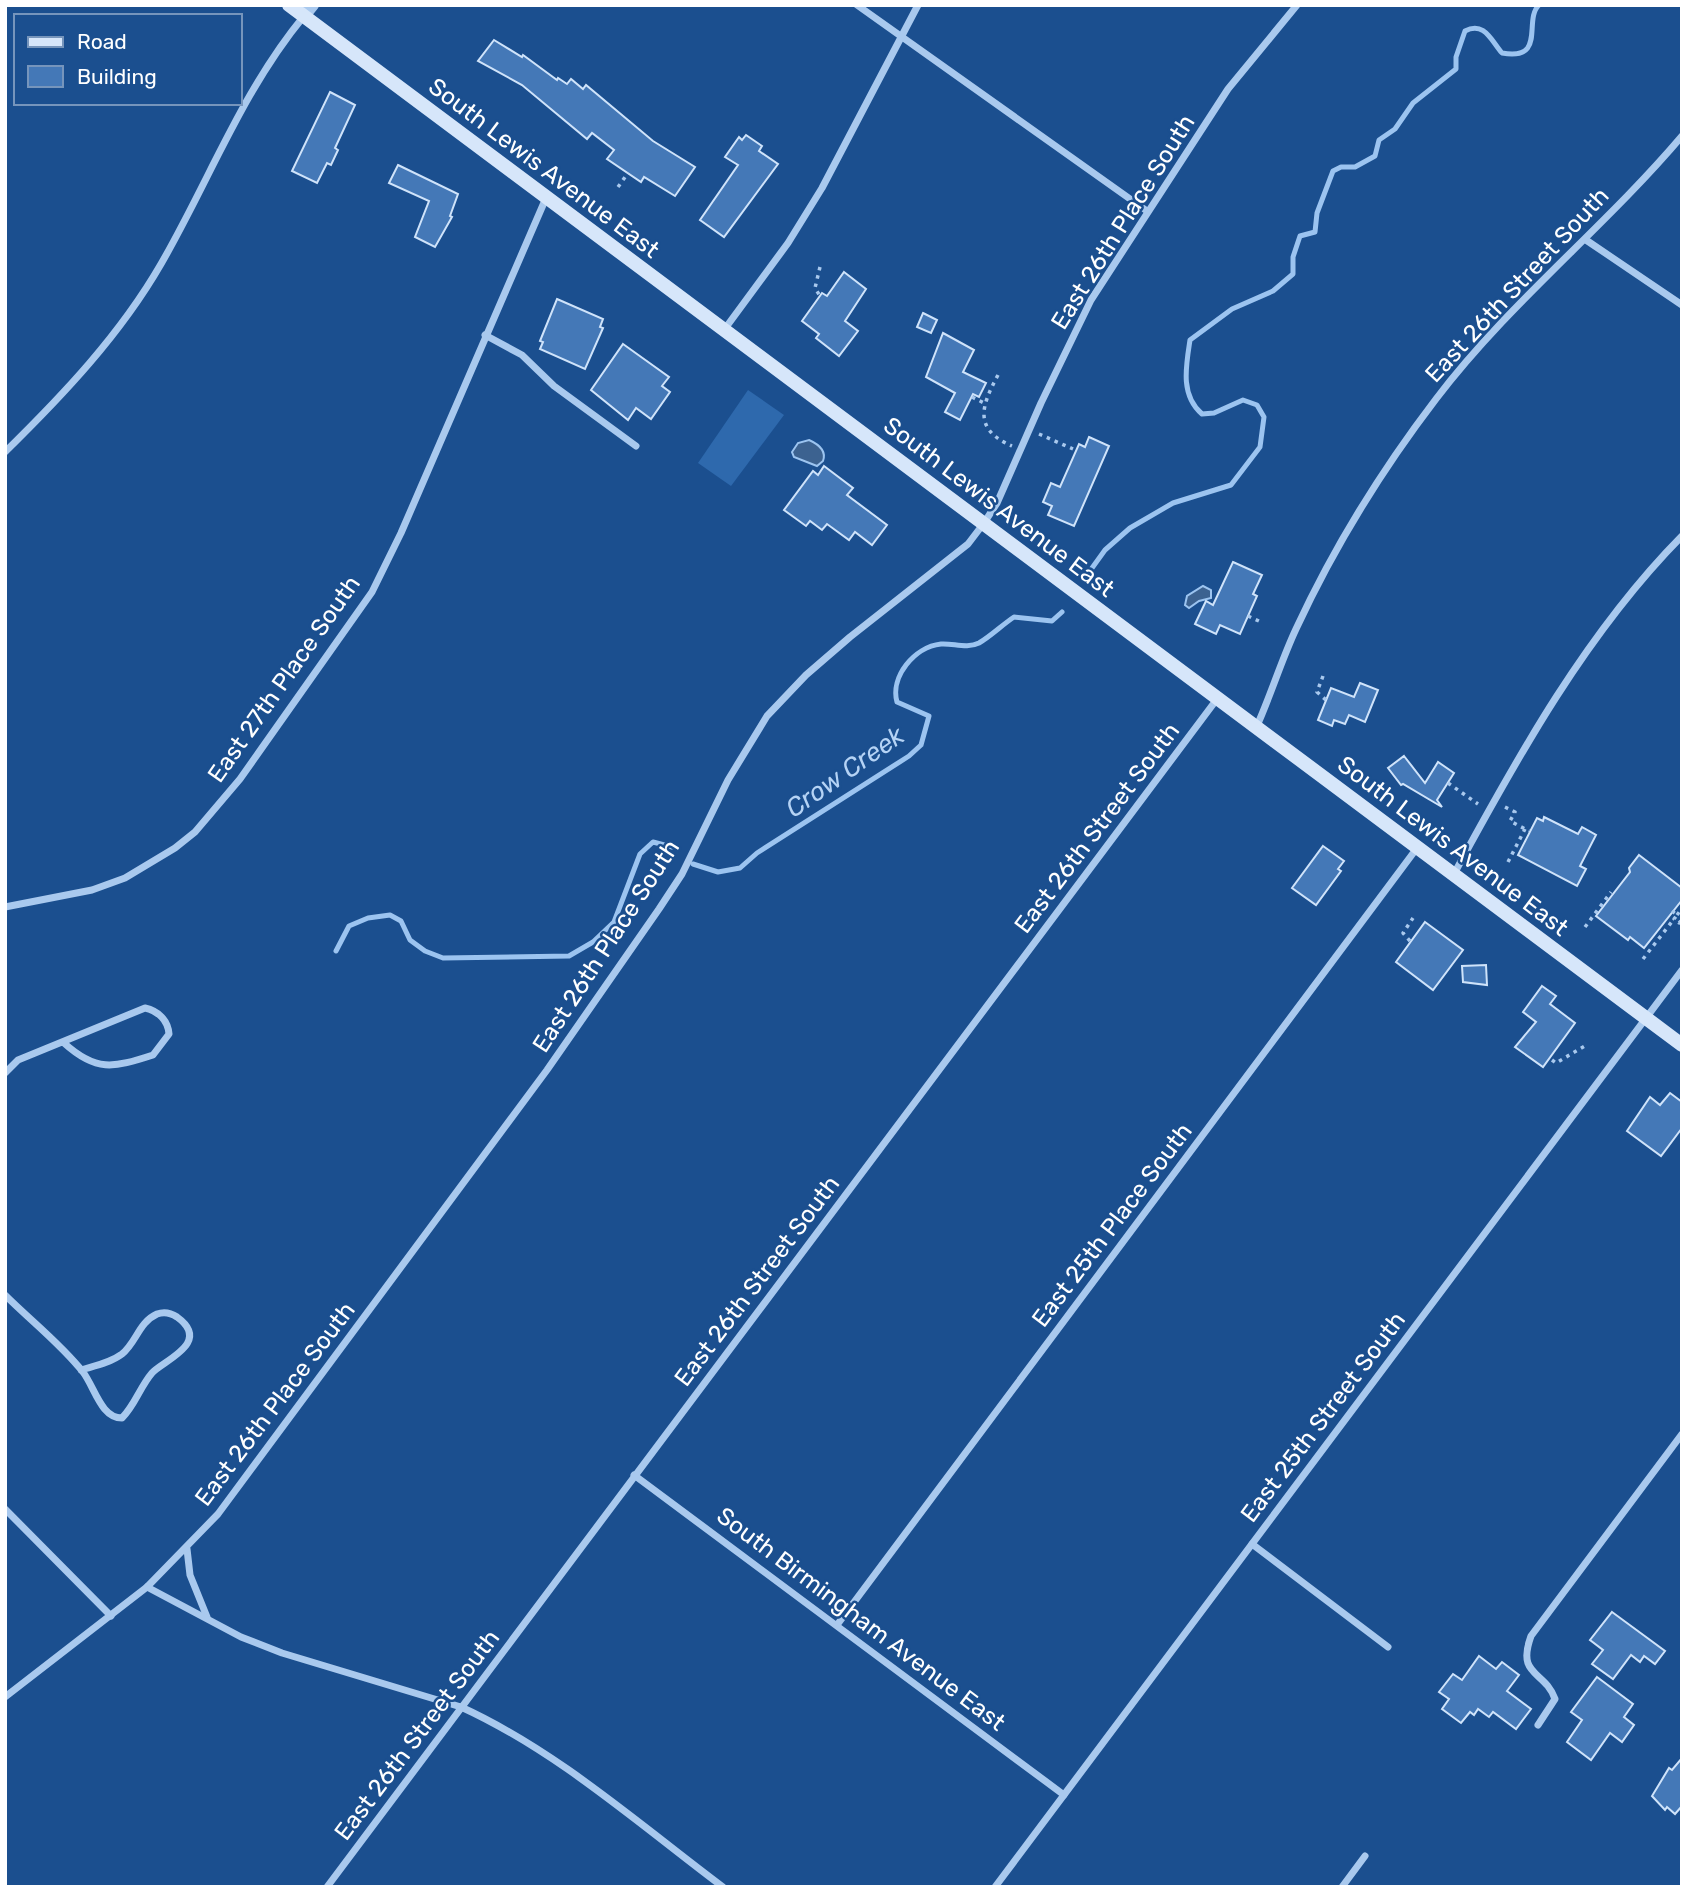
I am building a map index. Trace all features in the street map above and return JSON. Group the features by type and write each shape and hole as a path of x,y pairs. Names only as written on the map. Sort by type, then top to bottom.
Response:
{"main road":[{"name":"South Lewis Avenue East","path":"289,5 309,11 546,198 1682,1045"}],"street":[{"path":"857,5 1147,211"},
{"path":"723,330 788,243 822,188 918,5"},
{"name":"East 26th Place South","path":"5,1697 147,1587 187,1549 240,1487 555,1059 682,874 728,780 767,716 806,675 850,637 968,544 997,503 1091,300 1228,89 1297,5"},
{"path":"5,452 72,383 135,305 187,217 240,109 264,70 309,11"},
{"name":"East 26th Street South","path":"1256,727 1296,630 1369,491 1437,397 1496,329 1586,240 1682,136"},
{"name":"East 27th Place South","path":"5,906 92,890 125,878 175,848 210,815 248,767 372,592 401,533 546,198"},
{"path":"1586,240 1682,305"},
{"path":"485,335 522,355 554,386 636,446"},
{"path":"1453,875 1543,719 1594,644 1682,536"},
{"name":"East 26th Street South","path":"327,1887 1217,699"},
{"name":"East 25th Place South","path":"837,1625 1417,848"},
{"name":"East 25th Street South","path":"995,1887 1682,970"},
{"path":"5,1073 18,1059 64,1043 145,1008 162,1017 169,1034 153,1055 100,1066 86,1061 64,1043"},
{"path":"5,1295 81,1370 97,1394 104,1412 112,1418 122,1418 154,1370 183,1350 187,1342 187,1331 183,1321 164,1312 155,1315 144,1322 123,1353 81,1370"},
{"path":"1538,1725 1555,1699 1551,1689 1532,1673 1526,1662 1526,1649 1539,1625 1682,1434"},
{"name":"South Birmingham Avenue East","path":"634,1475 1064,1795"},
{"path":"5,1508 111,1616"},
{"path":"1252,1544 1388,1647"},
{"path":"187,1549 190,1575 207,1617"},
{"path":"147,1587 241,1637 294,1658 461,1707 529,1742 723,1887"},
{"path":"1342,1887 1365,1856"}],"path":[{"path":"618,187 628,173"},
{"path":"820,267 815,281 820,296"},
{"path":"998,375 984,403 989,433 1010,445"},
{"path":"972,397 984,403"},
{"path":"1029,430 1073,449"},
{"path":"1248,616 1261,622"},
{"path":"1324,676 1317,692 1326,700"},
{"path":"1448,783 1488,811"},
{"path":"1494,801 1515,812 1510,821 1527,830 1508,862"},
{"path":"1585,927 1611,892"},
{"path":"1672,911 1677,915 1679,923 1682,920"},
{"path":"1643,959 1677,915"},
{"path":"1410,941 1403,933 1413,918"},
{"path":"1552,1060 1556,1063 1588,1044"}],"shaded area":[{"path":"748,390 784,415 731,486 698,463"},
{"path":"809,440 824,454 823,461 817,466 794,457 792,452 798,443"},
{"path":"1203,586 1211,590 1211,598 1199,601 1189,608 1185,605 1187,596"}],"building":[{"path":"494,40 522,57 523,55 557,80 558,78 567,84 571,79 583,89 586,85 653,141 695,167 675,196 644,177 641,182 607,159 614,150 592,133 587,139 522,85 478,61"},
{"path":"330,92 355,105 335,148 338,150 331,165 327,163 317,183 292,171"},
{"path":"746,135 762,146 759,151 778,164 724,237 700,220 738,165 725,157 739,137 742,140"},
{"path":"398,165 458,194 450,216 452,217 435,247 415,237 429,201 389,183"},
{"path":"844,272 866,289 845,321 858,331 839,356 816,338 819,334 802,321 822,293 827,296"},
{"path":"557,299 603,319 600,327 603,328 585,369 540,349 543,342 540,341"},
{"path":"923,313 937,320 931,333 917,327"},
{"path":"943,333 974,350 963,372 986,383 979,397 973,394 960,420 945,412 955,393 926,377"},
{"path":"623,344 669,377 662,386 670,392 651,419 636,408 628,420 591,390"},
{"path":"1089,437 1109,446 1074,526 1048,515 1052,506 1043,502 1051,483 1060,487 1079,444 1085,447"},
{"path":"824,466 853,488 847,495 887,525 872,545 855,532 849,540 827,524 822,530 810,521 806,526 784,510 813,471 818,475"},
{"path":"1233,562 1262,575 1253,594 1257,596 1240,634 1220,625 1216,634 1195,624 1206,601 1213,605"},
{"path":"1360,683 1378,690 1365,722 1349,715 1345,724 1334,720 1332,726 1318,720 1331,688 1354,697"},
{"path":"1404,756 1425,783 1438,762 1454,773 1437,800 1442,807 1401,785 1388,768"},
{"path":"1544,817 1578,834 1582,827 1596,835 1580,866 1586,869 1577,886 1518,855 1537,818 1543,821"},
{"path":"1323,846 1344,861 1338,869 1341,871 1316,905 1292,888"},
{"path":"1639,855 1682,888 1682,900 1644,948 1630,937 1628,940 1596,916 1630,872 1629,868"},
{"path":"1425,922 1463,950 1433,990 1396,962"},
{"path":"1486,965 1487,985 1463,982 1462,966"},
{"path":"1542,986 1556,996 1550,1004 1575,1023 1543,1067 1515,1047 1536,1022 1523,1012"},
{"path":"1670,1093 1682,1102 1682,1128 1661,1156 1627,1131 1650,1097 1660,1105"},
{"path":"1612,1612 1665,1651 1655,1664 1644,1656 1640,1662 1631,1655 1613,1679 1592,1664 1603,1650 1590,1640"},
{"path":"1479,1656 1496,1669 1502,1662 1519,1675 1507,1691 1531,1709 1516,1729 1493,1712 1489,1717 1478,1709 1474,1715 1470,1712 1461,1723 1442,1709 1449,1699 1439,1692 1453,1674 1462,1680"},
{"path":"1597,1677 1633,1704 1624,1717 1634,1725 1622,1742 1610,1733 1591,1760 1567,1742 1582,1720 1571,1712"},
{"path":"1682,1758 1682,1806 1675,1814 1667,1807 1665,1810 1652,1796 1669,1768 1672,1770"}],"waterway":[{"name":"Crow Creek","path":"1087,575 1105,550 1130,528 1173,503 1231,485 1260,447 1264,417 1257,405 1243,400 1214,413 1202,414 1195,406 1190,398 1186,380 1190,340 1232,309 1273,291 1293,274 1293,257 1300,236 1315,232 1317,213 1333,171 1341,167 1355,167 1375,156 1379,140 1395,129 1413,103 1456,69 1456,57 1465,31 1477,28 1482,30 1502,53 1516,54 1525,51 1539,5"},
{"name":"Crow Creek","path":"693,864 718,872 740,868 757,853 909,756 921,745 929,716 897,702 896,692 901,673 913,657 931,646 941,644 974,645 1014,617 1052,621 1062,612"},
{"name":"Crow Creek","path":"336,951 349,926 368,918 390,915 401,921 410,940 425,951 443,958 569,956 593,942 614,922 640,854 653,842 672,847"}]}
